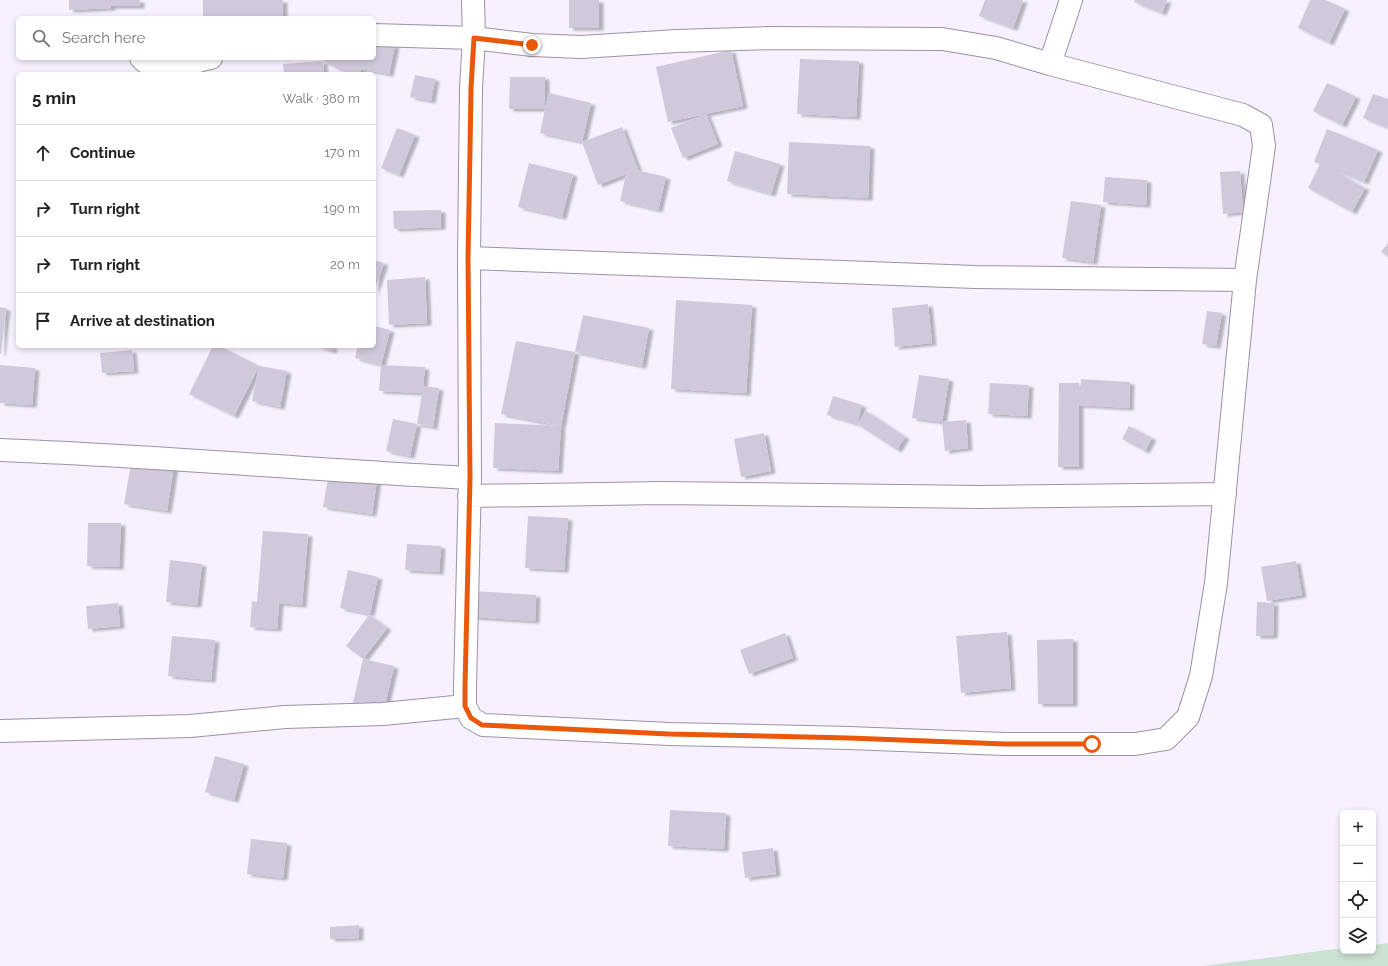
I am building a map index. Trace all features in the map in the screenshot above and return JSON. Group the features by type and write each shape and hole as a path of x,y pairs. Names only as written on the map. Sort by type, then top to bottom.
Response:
{"street":[{"path":"376,35 474,38 532,45 581,47 677,41 769,38 942,39 996,48 1050,64 1243,115 1261,126 1264,146 1245,280 1216,583 1201,676 1188,717 1166,738 1135,744 1005,744 849,738 669,734 482,725 471,718 465,706 465,687 469,487 468,258 471,88 474,38 473,0"},
{"path":"1050,64 1072,0"},
{"path":"143,60 154,68 164,69 203,60"},
{"path":"468,258 967,277 1245,280"},
{"path":"0,450 175,459 370,473 469,487 662,493 980,498 1225,494"},
{"path":"0,731 190,726 285,717 383,714 465,706"}],"green space":[{"path":"1388,943 1388,966 1203,966 1340,948 1340,954 1376,954 1376,945"}],"building":[{"path":"69,0 140,0 140,6 111,6 111,8 69,10"},
{"path":"203,0 283,0 283,16 203,16"},
{"path":"569,0 599,0 599,28 569,28"},
{"path":"985,0 1023,0 1013,28 979,16"},
{"path":"1135,0 1167,0 1162,13 1134,2"},
{"path":"1310,0 1325,0 1345,9 1329,43 1298,28"},
{"path":"376,41 395,45 389,74 361,69 360,72 344,72 323,61 376,60"},
{"path":"731,50 743,106 668,122 656,67"},
{"path":"800,59 859,61 856,117 797,114"},
{"path":"323,61 324,72 284,72 283,64"},
{"path":"415,75 435,79 431,101 410,97"},
{"path":"510,77 545,77 545,109 509,109"},
{"path":"1327,83 1356,97 1342,125 1313,111"},
{"path":"549,93 591,103 582,142 540,133"},
{"path":"1373,94 1388,99 1388,128 1363,118"},
{"path":"706,114 718,144 683,158 671,128"},
{"path":"622,127 638,170 636,170 666,177 658,210 620,201 626,174 598,185 582,142"},
{"path":"397,128 415,135 399,175 381,168"},
{"path":"1327,129 1378,150 1364,182 1327,167 1365,188 1352,212 1308,188 1320,164 1314,162"},
{"path":"789,142 870,146 868,198 787,194"},
{"path":"735,151 780,164 771,194 727,181"},
{"path":"529,163 573,174 562,217 518,207"},
{"path":"1240,171 1243,212 1223,214 1220,172"},
{"path":"1105,177 1147,180 1146,205 1103,202"},
{"path":"1071,201 1101,205 1093,262 1062,258"},
{"path":"441,210 441,227 394,229 393,211"},
{"path":"1388,243 1388,257 1381,252"},
{"path":"376,261 384,263 376,286"},
{"path":"425,277 427,323 389,325 387,280"},
{"path":"676,300 752,305 746,393 671,389"},
{"path":"928,304 932,343 895,347 892,308"},
{"path":"0,307 6,308 1,354 0,354"},
{"path":"1207,311 1222,313 1216,346 1202,344"},
{"path":"583,315 649,328 642,366 575,352"},
{"path":"376,326 390,330 381,365 355,358 358,348 376,348"},
{"path":"516,341 575,352 561,426 501,414"},
{"path":"212,348 223,348 259,366 234,416 189,394"},
{"path":"322,348 333,348 332,351"},
{"path":"132,350 134,371 102,373 100,353"},
{"path":"0,365 35,368 32,405 0,403"},
{"path":"381,365 425,367 423,386 439,388 433,427 417,424 422,393 379,391"},
{"path":"259,366 287,371 280,407 252,401"},
{"path":"919,375 949,379 942,422 912,418"},
{"path":"1081,379 1130,382 1129,408 1079,405 1079,467 1058,467 1059,383 1079,383 1080,404"},
{"path":"990,383 1029,385 1027,416 988,414"},
{"path":"833,396 862,405 857,424 827,415"},
{"path":"866,411 905,437 897,450 857,424"},
{"path":"393,419 417,424 410,456 386,451"},
{"path":"966,420 968,448 945,451 942,422"},
{"path":"495,423 561,426 558,471 493,468"},
{"path":"1129,426 1152,438 1145,451 1122,439"},
{"path":"764,433 771,471 741,477 734,439"},
{"path":"133,452 175,459 167,511 124,504"},
{"path":"330,466 378,473 372,514 323,507"},
{"path":"528,516 568,518 564,570 525,568"},
{"path":"88,523 121,523 119,567 87,566"},
{"path":"263,531 308,534 302,605 279,603 277,629 250,627 252,601 257,602"},
{"path":"407,544 441,546 439,572 405,570"},
{"path":"170,560 202,564 197,605 166,602"},
{"path":"1296,561 1302,595 1267,601 1261,567"},
{"path":"348,570 378,577 370,614 340,608"},
{"path":"474,591 536,595 535,621 473,617"},
{"path":"1257,602 1274,603 1273,636 1256,636"},
{"path":"118,603 120,626 88,629 86,606"},
{"path":"369,615 387,628 363,659 346,646"},
{"path":"1007,632 1011,688 961,693 956,636"},
{"path":"785,633 793,658 749,674 740,650"},
{"path":"172,636 215,640 211,680 168,676"},
{"path":"1073,639 1073,704 1038,704 1037,640"},
{"path":"363,659 394,666 383,714 352,707"},
{"path":"215,756 244,764 234,800 205,792"},
{"path":"670,810 726,813 724,849 668,846"},
{"path":"251,839 287,843 283,878 247,874"},
{"path":"773,848 776,874 745,878 742,852"},
{"path":"359,925 359,938 330,939 330,927"}],"route":[{"path":"532,45 474,38 471,88 468,258 470,478 465,687 465,706 471,718 482,725 669,734 849,738 1005,744 1092,744"}]}
